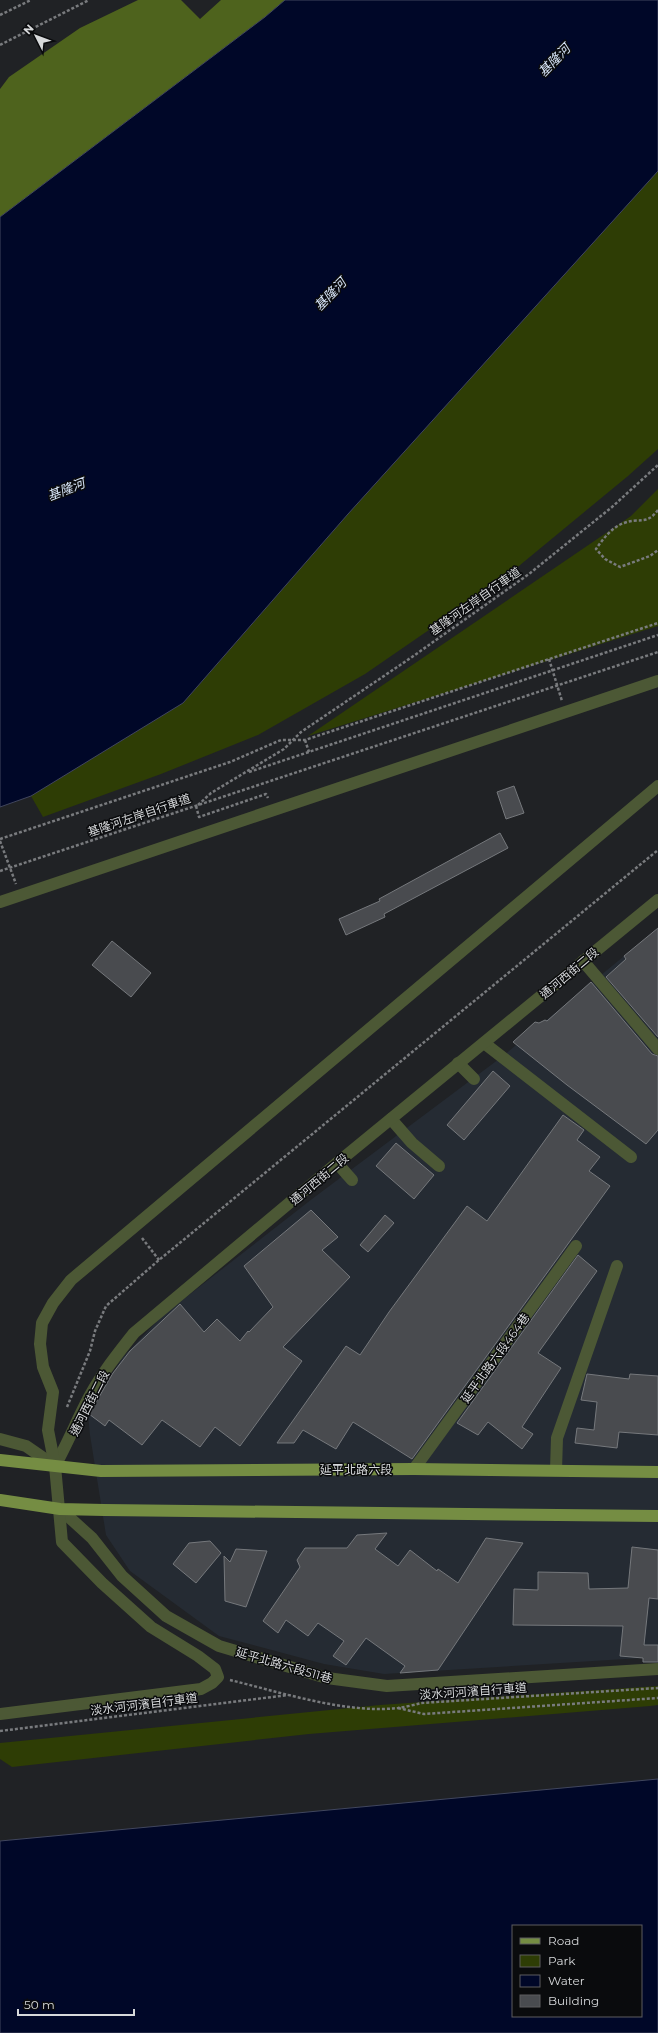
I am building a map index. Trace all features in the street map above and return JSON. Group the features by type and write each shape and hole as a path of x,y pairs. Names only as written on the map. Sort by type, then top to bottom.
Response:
{"main road":[{"name":"延平北路六段","path":"0,1460 101,1471 414,1469 658,1472"},
{"path":"0,1500 60,1509 658,1516"}],"street":[{"path":"0,902 658,681"},
{"path":"0,1714 201,1689 212,1683 218,1676 215,1669 198,1656 151,1627 102,1583 62,1542 55,1466 48,1430 53,1392 43,1367 40,1344 42,1323 53,1303 71,1280 135,1228 394,1007 658,786"},
{"name":"通河西街二段","path":"55,1466 71,1437 85,1405 104,1372 134,1333 458,1063 658,900"},
{"path":"583,961 658,1049"},
{"path":"484,1042 630,1157"},
{"path":"458,1063 474,1079"},
{"path":"391,1119 412,1143 439,1166"},
{"path":"337,1163 352,1180"},
{"name":"延平北路六段464巷","path":"414,1469 576,1246"},
{"path":"556,1470 557,1438 617,1266"},
{"path":"0,1439 26,1446 55,1466"},
{"name":"延平北路六段511巷","path":"60,1509 92,1538 122,1576 166,1616 219,1646 328,1678 387,1686 658,1669"}],"path":[{"path":"0,15 31,0"},
{"path":"0,45 90,0"},
{"name":"基隆河左岸自行車道","path":"0,871 196,806 211,793 284,749 301,732 412,657 529,574 612,507 658,465"},
{"path":"658,510 648,520 622,523 606,535 596,549 605,559 620,567 650,556 658,550"},
{"path":"293,740 305,740 658,623"},
{"path":"242,774 658,635"},
{"path":"196,806 658,652"},
{"path":"549,659 557,685"},
{"name":"基隆河左岸自行車道","path":"0,840 230,762 281,740 293,740"},
{"path":"305,740 309,752"},
{"path":"0,840 18,888"},
{"path":"66,1409 90,1351 95,1331 106,1306 159,1260 658,850"},
{"path":"135,1228 159,1260"},
{"name":"淡水河河濱自行車道","path":"218,1676 290,1695 335,1704 369,1708 398,1708 421,1703 658,1688"},
{"name":"淡水河河濱自行車道","path":"0,1731 290,1695"},
{"path":"398,1708 424,1714 658,1698"}],"shaded area":[{"path":"658,928 658,1657 384,1674 324,1664 219,1636 130,1571 106,1535 88,1414 122,1358 162,1316 312,1199 503,1056"}],"green space":[{"path":"138,0 181,0 200,19 221,0 285,0 265,17 0,217 0,89 9,77 80,28"},
{"path":"658,171 658,449 628,476 503,579 365,674 258,735 161,774 43,817 31,796 183,703 348,514"},
{"path":"658,489 658,626 308,736 631,516"},
{"path":"658,1686 658,1705 650,1706 309,1734 12,1767 0,1759 0,1743 380,1705"}],"water":[{"name":"基隆河","path":"285,0 658,0 658,171 348,514 183,703 31,796 0,807 0,217 265,17"},
{"path":"658,1779 658,2033 0,2033 0,1841"}],"building":[{"path":"514,786 524,813 506,819 497,792"},
{"path":"500,833 508,848 384,914 385,917 346,935 339,919 380,901 379,899"},
{"path":"658,928 658,1037 606,977 626,959 624,956"},
{"path":"112,941 151,973 131,997 92,965"},
{"path":"591,982 652,1054 658,1056 658,1130 646,1144 567,1085 513,1042 535,1022 539,1023 545,1020 547,1021"},
{"path":"493,1071 510,1086 464,1140 447,1125"},
{"path":"563,1115 584,1130 577,1140 600,1157 589,1171 610,1186 412,1459 353,1422 336,1449 303,1430 294,1443 277,1443 346,1346 360,1355 389,1312 467,1206 487,1221"},
{"path":"396,1143 434,1175 414,1199 376,1166"},
{"path":"311,1210 338,1237 322,1250 350,1277 283,1347 302,1361 240,1446 215,1427 200,1447 162,1420 142,1445 109,1420 105,1426 89,1414 113,1373 130,1351 180,1304 204,1332 217,1319 240,1341 248,1331 249,1332 273,1307 244,1266"},
{"path":"385,1215 394,1223 368,1252 360,1245"},
{"path":"578,1255 597,1271 538,1353 561,1368 522,1427 533,1434 522,1449 488,1422 478,1435 457,1423"},
{"path":"587,1374 629,1379 630,1374 658,1376 658,1435 619,1432 617,1448 575,1443 577,1428 594,1430 597,1402 581,1400"},
{"path":"387,1533 375,1549 398,1566 410,1550 437,1571 438,1569 458,1583 486,1538 523,1543 438,1670 400,1673 405,1666 366,1638 346,1665 333,1656 344,1641 318,1623 308,1636 286,1620 278,1633 263,1621 300,1567 297,1560 305,1548 347,1548 357,1535"},
{"path":"210,1541 221,1553 196,1583 173,1564 189,1543"},
{"path":"632,1547 658,1550 658,1599 649,1598 644,1645 658,1645 658,1662 643,1662 643,1658 620,1656 623,1626 513,1625 514,1589 538,1590 538,1572 588,1573 589,1589 628,1588"},
{"path":"236,1549 267,1551 246,1607 225,1601 224,1556 230,1562"}]}
